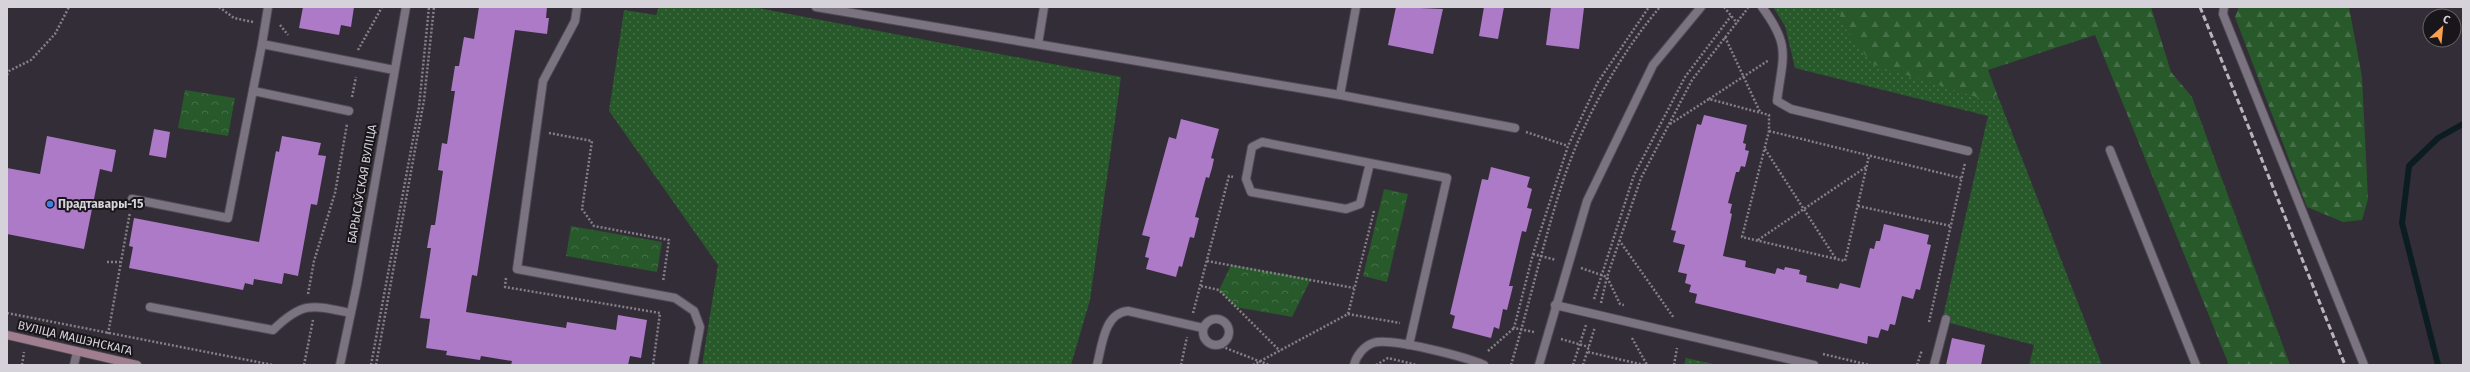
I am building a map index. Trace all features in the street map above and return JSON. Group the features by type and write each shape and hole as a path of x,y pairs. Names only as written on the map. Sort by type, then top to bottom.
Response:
{"main road":[{"name":"ВУЛІЦА МАШЭНСКАГА","path":"7,335 137,365"}],"street":[{"path":"132,199 228,218 268,7"},
{"name":"БАРЫСАЎСКАЯ ВУЛІЦА","path":"340,365 406,7"},
{"path":"577,7 576,21 543,81 517,269 675,298 694,311 700,327 693,365"},
{"path":"816,7 1340,95 1515,128"},
{"path":"1038,44 1044,7"},
{"path":"1340,95 1356,7"},
{"path":"1539,365 1555,305 1588,201 1653,65 1701,7"},
{"path":"1762,7 1778,29 1784,49 1777,101 1791,109 1968,151"},
{"path":"2224,7 2223,14 2364,365"},
{"path":"262,44 394,70"},
{"path":"253,91 349,111"},
{"path":"1370,163 1360,204 1346,209 1252,192 1246,179 1252,147 1262,142 1370,163 1446,178 1409,345"},
{"path":"2110,150 2196,365"},
{"path":"1555,305 1814,365"},
{"path":"150,307 273,330 287,316 308,306 350,313"},
{"path":"1097,365 1108,322 1120,312 1203,328"},
{"path":"1214,319 1225,322 1230,333 1228,338 1218,345 1207,342 1204,337 1203,328 1208,321 1214,319"},
{"path":"1934,365 1946,319"},
{"path":"1354,365 1356,356 1373,343 1393,341 1482,364"},
{"path":"74,365 77,352"}],"path":[{"path":"7,75 9,71 31,60 55,34 69,7"},
{"path":"219,7 234,18 265,25"},
{"path":"304,365 313,321 308,306 308,294 314,261 335,193 359,63 358,49 382,7"},
{"path":"371,365 419,107 429,7"},
{"path":"376,365 424,100 434,7"},
{"path":"1628,306 1620,304 1607,277 1568,263 1533,254 1568,146 1598,82 1649,7"},
{"path":"1511,365 1565,174 1605,86 1643,27 1660,7"},
{"path":"1724,7 1737,23"},
{"path":"1573,365 1594,315 1619,240 1642,178 1669,124 1692,80 1748,8 1753,14"},
{"path":"1583,365 1588,352 1601,275 1634,175 1685,77 1731,16"},
{"path":"281,20 280,26 291,38"},
{"path":"1725,37 1760,113"},
{"path":"351,48 358,49"},
{"path":"1669,124 1772,58"},
{"path":"1709,99 1769,115 1769,131 1742,237 1845,261 1869,156"},
{"path":"1515,128 1568,146"},
{"path":"536,131 592,141 582,209 594,226 669,240 661,296 654,365"},
{"path":"1769,131 1962,178"},
{"path":"1764,149 1836,259"},
{"path":"1929,323 1968,151"},
{"path":"1757,241 1867,167"},
{"path":"1181,365 1228,176 1246,179"},
{"path":"108,334 132,199"},
{"path":"1858,206 1951,226"},
{"path":"1253,365 1348,314 1374,210"},
{"path":"1619,240 1674,318"},
{"path":"1206,261 1354,288"},
{"path":"107,262 120,262"},
{"path":"507,271 505,287 660,313"},
{"path":"1201,286 1219,290 1280,351"},
{"path":"7,313 108,334 273,365"},
{"path":"1666,316 1681,320"},
{"path":"1482,364 1481,357 1514,328"},
{"path":"1632,338 1645,365"},
{"path":"1218,345 1270,365"},
{"path":"1917,365 1924,346"},
{"path":"1588,352 1645,365"},
{"path":"1816,352 1869,365"},
{"path":"1376,365 1388,358 1417,365"}],"green space":[{"path":"659,7 753,7 1121,77 1090,300 1071,365 702,365 718,265 609,111 624,10 656,15"},
{"path":"1773,7 1841,7 1841,21 1989,101 1997,94 2102,365 2029,365 2034,345 1942,321 1988,116 1795,68 1785,26"},
{"path":"1841,7 2151,7 2171,72 2192,97 2290,365 2229,365 2095,35 1988,70 1997,94 1989,101 1872,64 1840,21"},
{"path":"2239,7 2349,7 2362,77 2368,199 2362,220 2343,222 2307,207 2235,17"},
{"path":"185,90 235,98 228,136 178,128"},
{"path":"1384,189 1408,194 1387,282 1363,276"},
{"path":"571,226 662,242 657,272 566,256"},
{"path":"1231,265 1311,279 1292,317 1236,307 1219,290"},
{"path":"1686,358 1718,365 1684,365"}],"building":[{"path":"303,7 354,7 351,27 341,25 339,35 299,28"},
{"path":"479,7 547,7 546,18 549,18 547,34 515,30 477,276 472,275 466,312 566,328 567,322 616,330 618,315 647,320 641,358 630,356 628,365 511,365 512,361 481,356 480,360 446,355 447,351 426,348 430,319 420,318 431,248 427,248 431,225 435,225 443,171 438,170 442,143 447,144 455,91 451,91 455,66 459,66 464,37 474,39"},
{"path":"1396,7 1443,9 1433,54 1388,45"},
{"path":"1484,7 1504,7 1498,39 1479,36"},
{"path":"1551,7 1584,8 1579,49 1546,45"},
{"path":"1704,115 1747,125 1743,143 1746,144 1745,150 1749,151 1745,167 1741,166 1739,172 1736,172 1728,203 1732,204 1730,213 1732,214 1723,256 1746,261 1745,267 1775,274 1777,268 1784,270 1785,267 1800,270 1799,274 1807,276 1806,282 1838,289 1840,283 1860,288 1870,248 1874,249 1876,241 1880,241 1884,224 1929,235 1927,244 1931,245 1920,290 1916,289 1913,299 1902,296 1895,325 1890,324 1888,331 1881,329 1878,338 1868,336 1867,344 1695,303 1697,294 1689,292 1691,285 1685,283 1687,274 1678,272 1685,245 1673,242 1676,231 1671,230 1697,124 1701,125"},
{"path":"1181,119 1219,129 1211,158 1214,159 1212,168 1209,178 1206,177 1195,217 1199,218 1194,238 1190,237 1182,267 1179,266 1176,277 1146,269 1149,258 1145,257 1150,237 1142,235 1169,137 1176,139"},
{"path":"154,129 170,132 166,158 149,155"},
{"name":"Прадтавары-15","path":"47,136 116,150 112,172 100,169 84,249 7,234 7,168 40,174"},
{"path":"282,136 321,143 318,155 326,156 317,205 311,204 298,276 284,273 282,284 254,279 253,285 245,283 243,290 129,268 133,247 129,246 134,218 259,242 276,151 279,152"},
{"path":"1491,167 1530,177 1527,187 1532,189 1527,208 1532,209 1526,232 1522,231 1509,286 1513,286 1507,310 1503,309 1499,329 1494,327 1491,338 1452,328 1455,316 1450,314 1482,179 1488,180"},
{"path":"1952,338 1985,345 1981,365 1946,365"}],"waterway":[{"path":"2438,365 2402,223 2409,166 2438,138 2463,124"}],"railway":[{"path":"2200,7 2345,365"}],"place":[{"name":"Прадтавары-15","path":"50,204"}]}
